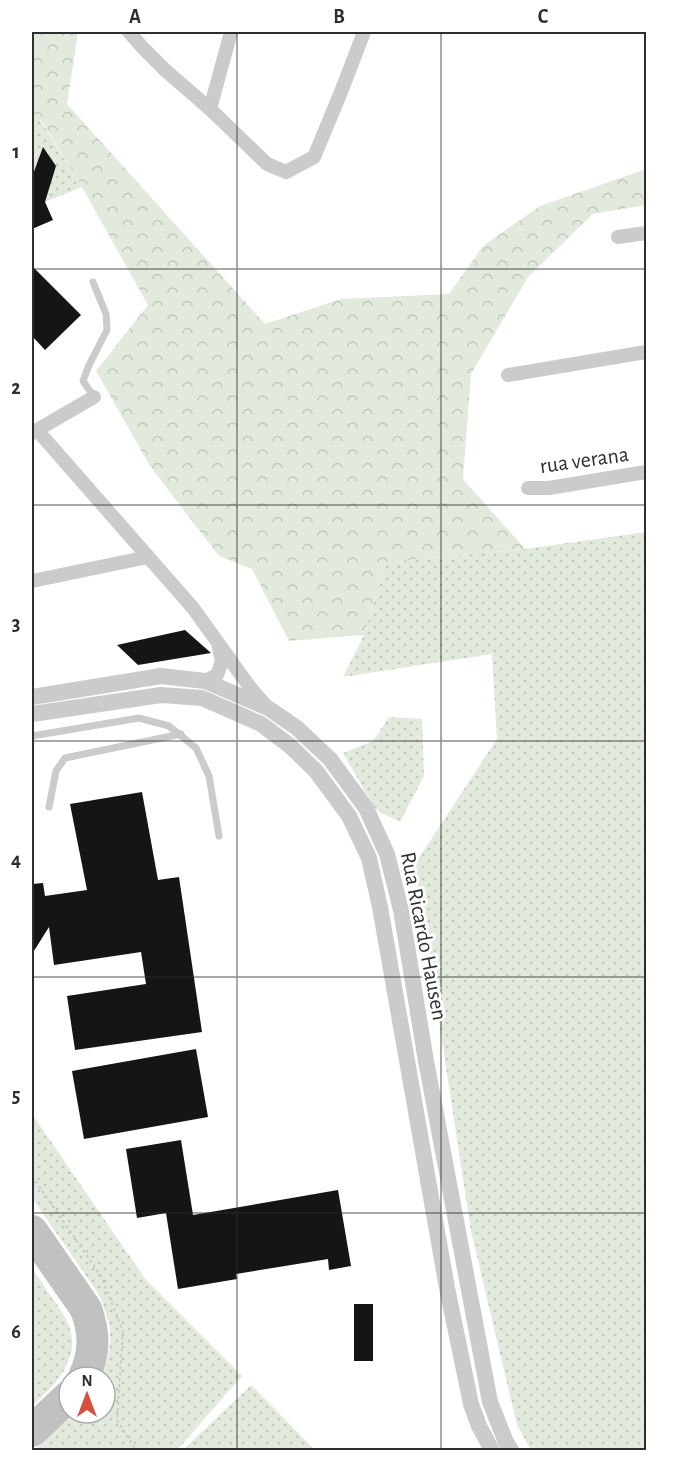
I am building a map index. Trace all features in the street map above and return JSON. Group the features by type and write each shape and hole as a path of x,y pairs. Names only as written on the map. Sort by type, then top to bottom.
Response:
{"street":[{"path":"129,32 142,48 267,164 286,172 314,157 364,32"},
{"path":"210,109 231,32"},
{"path":"618,237 646,233"},
{"path":"507,375 646,352"},
{"path":"94,397 34,431 193,608 249,686 268,708"},
{"name":"rua verana","path":"528,488 549,488 646,472"},
{"path":"32,581 148,557"},
{"path":"206,681 217,675 222,661 218,643"},
{"name":"Rua Ricardo Hausen","path":"32,697 162,676 206,681 268,708 297,728 330,759 366,808 387,854 401,910 426,1061 490,1402 506,1442 512,1450"},
{"name":"Rua Ricardo Hausen","path":"32,714 161,695 202,698 261,724 289,745 316,771 349,816 369,858 380,908 447,1288 471,1404 479,1426 492,1450"}],"lane":[{"path":"93,282 105,314 107,330 83,381 94,397"},
{"path":"32,736 139,718 170,726 196,748 209,776 219,836"},
{"path":"49,807 56,771 65,758 181,734"}],"path":[{"path":"32,1176 101,1276 123,1331 117,1420 136,1450"}],"green space":[{"path":"32,32 78,32 67,104 265,324 341,299 449,294 483,246 540,206 646,169 646,205 593,214 528,277 471,374 463,479 525,549 386,562 364,635 289,641 252,569 219,556 150,466 96,371 148,305 82,187 41,120 32,123"},
{"path":"40,120 82,187 45,202 56,166 43,148 32,177 32,123"},
{"path":"646,532 646,1450 531,1450 517,1425 471,1231 415,864 497,739 492,654 343,677 364,635 386,562 525,549"},
{"path":"389,717 422,719 424,776 400,822 376,810 343,753 373,741"},
{"path":"32,1114 146,1280 242,1376 179,1450 35,1450 61,1425 117,1425 117,1365 106,1365 110,1328 102,1301 32,1198"},
{"path":"32,1268 67,1322 71,1331 72,1350 67,1365 57,1365 57,1380 32,1406"},
{"path":"251,1385 315,1450 187,1450 185,1448"}],"building":[{"path":"43,147 56,166 45,202 53,220 32,229 32,177"},
{"path":"32,266 81,315 45,350 32,336"},
{"path":"185,630 211,653 138,665 117,645"},
{"path":"142,792 158,880 179,877 202,1032 75,1050 67,996 146,984 141,952 54,965 49,927 32,954 32,884 43,883 45,896 87,890 70,804"},
{"path":"196,1049 208,1117 84,1139 72,1071"},
{"path":"181,1140 193,1215 338,1190 351,1266 329,1270 328,1259 236,1274 237,1279 178,1289 166,1213 137,1218 126,1149"},
{"path":"354,1304 373,1304 373,1361 354,1361"}],"taxiway":[{"path":"32,1231 86,1309 92,1343 88,1365"},
{"path":"32,1431 57,1407"}]}
